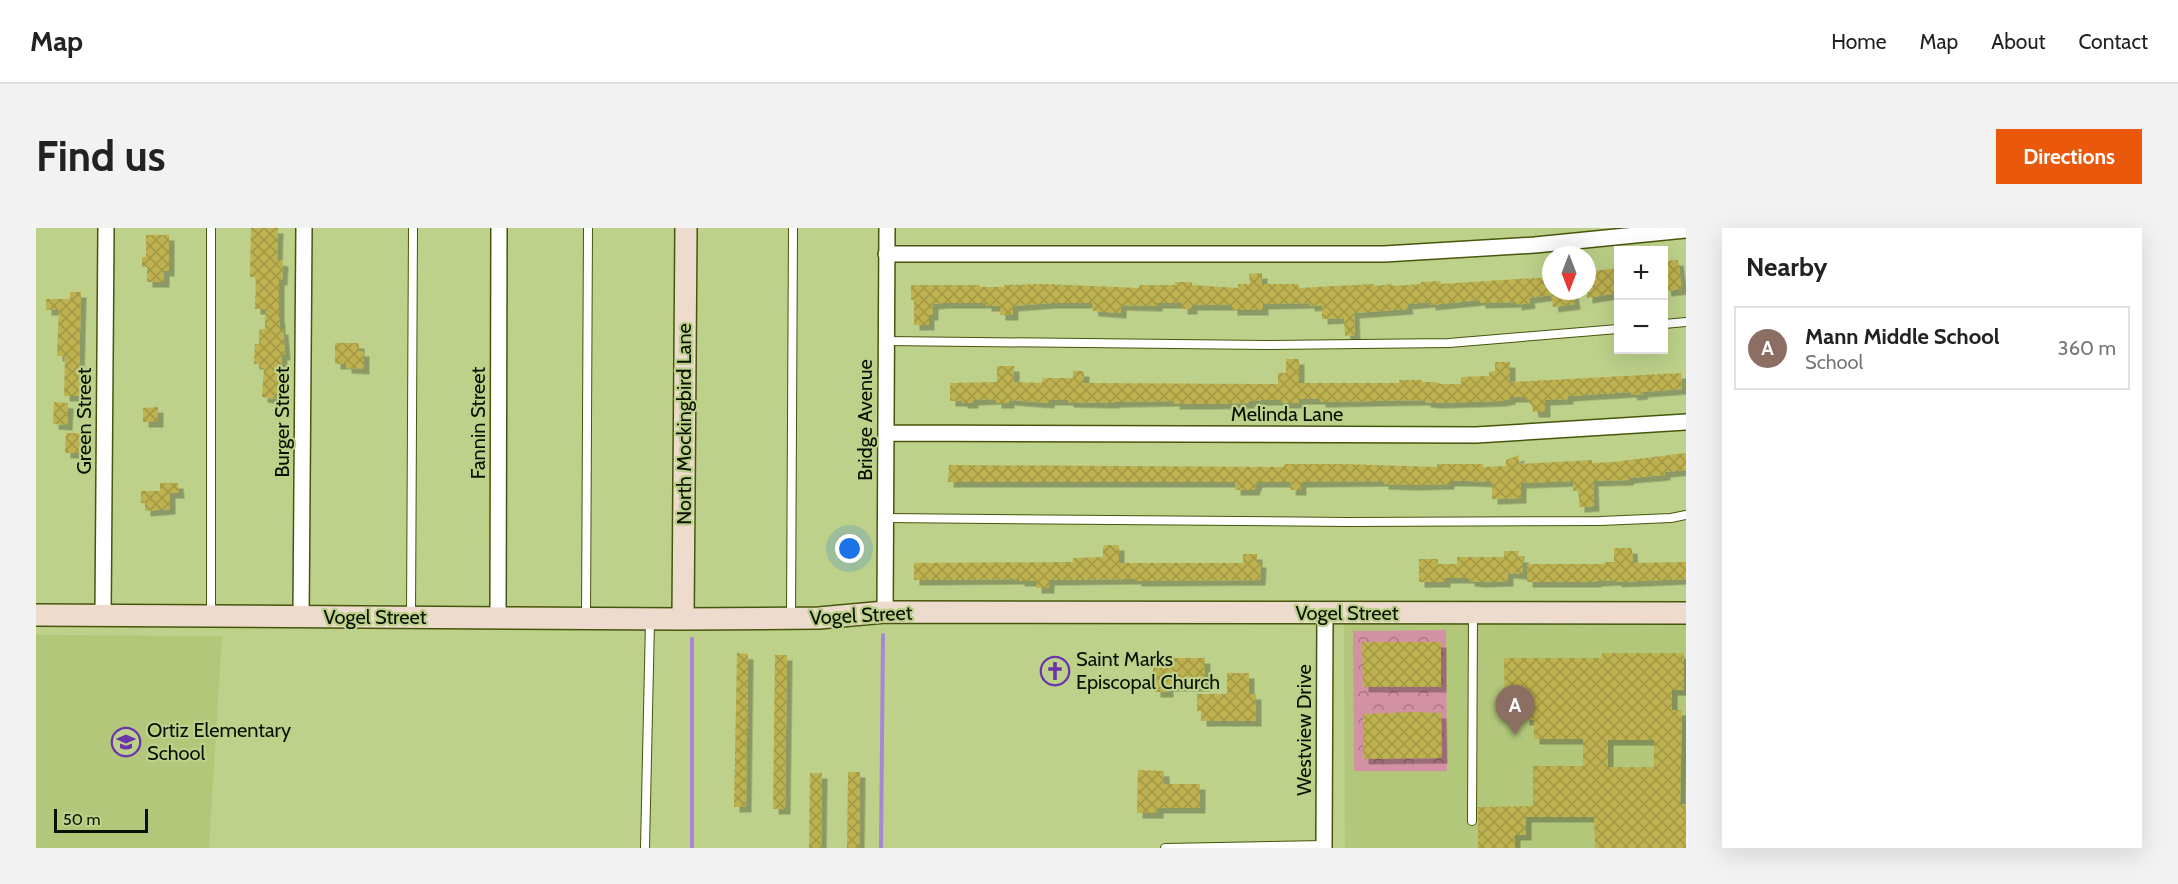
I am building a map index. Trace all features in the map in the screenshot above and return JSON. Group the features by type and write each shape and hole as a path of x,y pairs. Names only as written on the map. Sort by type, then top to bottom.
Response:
{"street":[{"name":"Green Street","path":"104,615 106,228"},
{"name":"Burger Street","path":"301,617 304,228"},
{"name":"Fannin Street","path":"498,618 499,228"},
{"name":"North Mockingbird Lane","path":"683,620 686,228"},
{"name":"Bridge Avenue","path":"885,612 887,228"},
{"path":"886,254 1384,254 1535,245 1686,230"},
{"name":"Melinda Lane","path":"887,433 1476,435 1686,422"},
{"name":"Vogel Street","path":"36,615 683,620 819,618 885,612 1686,613"},
{"name":"Westview Drive","path":"1324,847 1325,613"}],"lane":[{"path":"211,228 211,616"},
{"path":"411,618 413,228"},
{"path":"586,619 588,228"},
{"path":"791,618 793,228"},
{"path":"1668,324 1686,322"},
{"path":"886,341 1266,345 1449,343 1614,329"},
{"path":"886,518 1348,522 1588,521 1671,518 1686,515"},
{"path":"1472,821 1473,613"},
{"path":"645,848 650,619"},
{"path":"1165,848 1324,847"}],"shaded area":[{"path":"1344,620 1686,623 1686,848 1345,848"},
{"name":"Ortiz Elementary School","path":"36,635 222,636 209,848 36,848"}],"green space":[{"path":"1446,630 1447,771 1354,771 1353,631"}],"building":[{"path":"251,228 278,228 277,260 283,261 282,280 279,280 279,318 280,329 283,329 285,355 282,355 280,393 276,393 276,399 262,397 264,368 259,368 259,364 254,364 255,344 259,344 260,329 265,329 265,309 255,309 256,277 250,277"},
{"path":"146,235 169,235 169,271 164,271 164,282 147,282 147,267 142,267 142,257 146,257"},
{"path":"1678,260 1682,289 1668,291 1668,261"},
{"path":"1614,269 1614,294 1596,297 1596,271"},
{"path":"1262,273 1262,284 1298,284 1299,288 1374,284 1374,286 1392,284 1393,286 1440,281 1441,284 1542,278 1542,296 1529,298 1530,303 1516,305 1516,302 1480,303 1480,300 1430,305 1430,302 1407,304 1408,309 1354,313 1355,335 1345,336 1344,318 1322,319 1322,305 1309,306 1309,303 1263,304 1263,310 1232,310 1232,305 1192,305 1192,309 1182,309 1182,303 1157,303 1157,306 1121,305 1121,313 1093,311 1092,303 1051,303 1013,306 1013,315 1000,315 1000,306 986,306 986,303 942,303 933,304 933,315 929,315 929,325 914,325 914,300 911,300 911,285 1004,287 1004,285 1044,284 1139,288 1139,285 1175,285 1175,282 1192,282 1192,285 1238,288 1238,284 1250,284 1249,274"},
{"path":"70,292 81,292 79,373 83,373 83,396 64,396 65,356 57,356 59,310 46,310 46,299 70,299"},
{"path":"1552,300 1574,300 1575,304 1553,307"},
{"path":"335,343 359,343 359,351 364,351 364,369 346,368 346,364 335,364"},
{"path":"1286,359 1299,359 1299,383 1399,383 1399,380 1422,380 1422,382 1441,384 1461,384 1461,377 1489,376 1489,372 1495,371 1495,362 1510,362 1510,382 1681,373 1682,389 1632,395 1631,392 1568,396 1568,399 1545,400 1545,412 1533,412 1532,405 1524,397 1510,397 1510,399 1500,401 1435,403 1425,402 1425,400 1320,402 1320,399 1299,399 1299,403 1262,400 1249,401 1249,403 1208,404 1174,404 1174,401 1114,403 1049,400 1049,403 1009,400 1009,403 996,403 996,399 962,403 962,401 950,401 950,383 997,382 997,366 1014,366 1014,382 1042,383 1043,378 1073,378 1073,371 1084,371 1084,383 1278,384 1278,373 1286,373"},
{"path":"54,402 68,403 67,425 53,424"},
{"path":"158,407 158,422 143,422 143,408"},
{"path":"66,433 83,433 83,453 65,453"},
{"path":"1686,453 1686,470 1665,472 1665,475 1629,478 1628,480 1593,481 1594,506 1579,507 1579,491 1573,491 1573,481 1521,483 1521,498 1492,499 1492,482 1470,481 1411,485 1383,484 1383,481 1301,482 1301,490 1290,490 1291,482 1257,482 1254,490 1235,490 1235,482 948,482 949,465 1284,467 1284,464 1341,464 1437,467 1437,464 1483,464 1483,467 1506,466 1506,460 1519,455 1519,464 1592,460 1592,463 1613,462"},
{"path":"160,483 178,483 179,493 170,493 170,509 145,511 145,503 141,503 141,491 160,491"},
{"path":"1119,545 1119,563 1243,563 1243,554 1257,554 1257,562 1261,562 1260,580 1049,580 1049,588 1036,588 1036,581 1019,581 1019,579 914,580 914,563 1073,562 1073,558 1103,557 1103,547"},
{"path":"1614,548 1632,548 1633,563 1686,562 1686,579 1527,582 1527,564 1605,564 1605,562 1614,562"},
{"path":"1504,551 1519,551 1518,557 1523,557 1522,574 1508,573 1508,581 1480,582 1469,581 1469,578 1445,578 1445,582 1419,582 1419,559 1438,559 1438,564 1457,564 1457,557 1504,557"},
{"path":"1362,642 1441,642 1441,687 1363,687"},
{"path":"737,653 748,654 746,807 734,807"},
{"path":"1602,653 1684,653 1684,690 1672,690 1672,710 1682,710 1680,804 1685,804 1686,848 1595,848 1594,817 1526,817 1526,835 1515,835 1515,848 1478,848 1478,807 1533,806 1533,766 1583,766 1583,739 1534,739 1534,720 1524,720 1524,711 1505,711 1504,658 1602,658","holes":["1608,740 1654,740 1654,767 1608,767"]},
{"path":"775,655 787,655 785,809 773,809"},
{"path":"1153,658 1205,658 1205,686 1168,686 1168,692 1155,692"},
{"path":"1227,673 1249,673 1249,694 1256,694 1256,721 1201,721 1201,711 1197,711 1197,694 1227,694"},
{"path":"1441,713 1442,758 1363,759 1363,714"},
{"path":"1138,770 1164,771 1164,784 1200,784 1200,808 1158,808 1158,813 1137,813"},
{"path":"848,772 860,772 859,848 847,848"},
{"path":"810,773 822,773 821,848 809,848"}],"waterway":[{"path":"881,848 883,635"},
{"path":"692,639 692,848"}],"place":[{"name":"Saint Marks Episcopal Church","path":"1055,671"},
{"name":"Mann Middle School","path":"1515,735"},
{"name":"Ortiz Elementary School","path":"126,742"}]}
